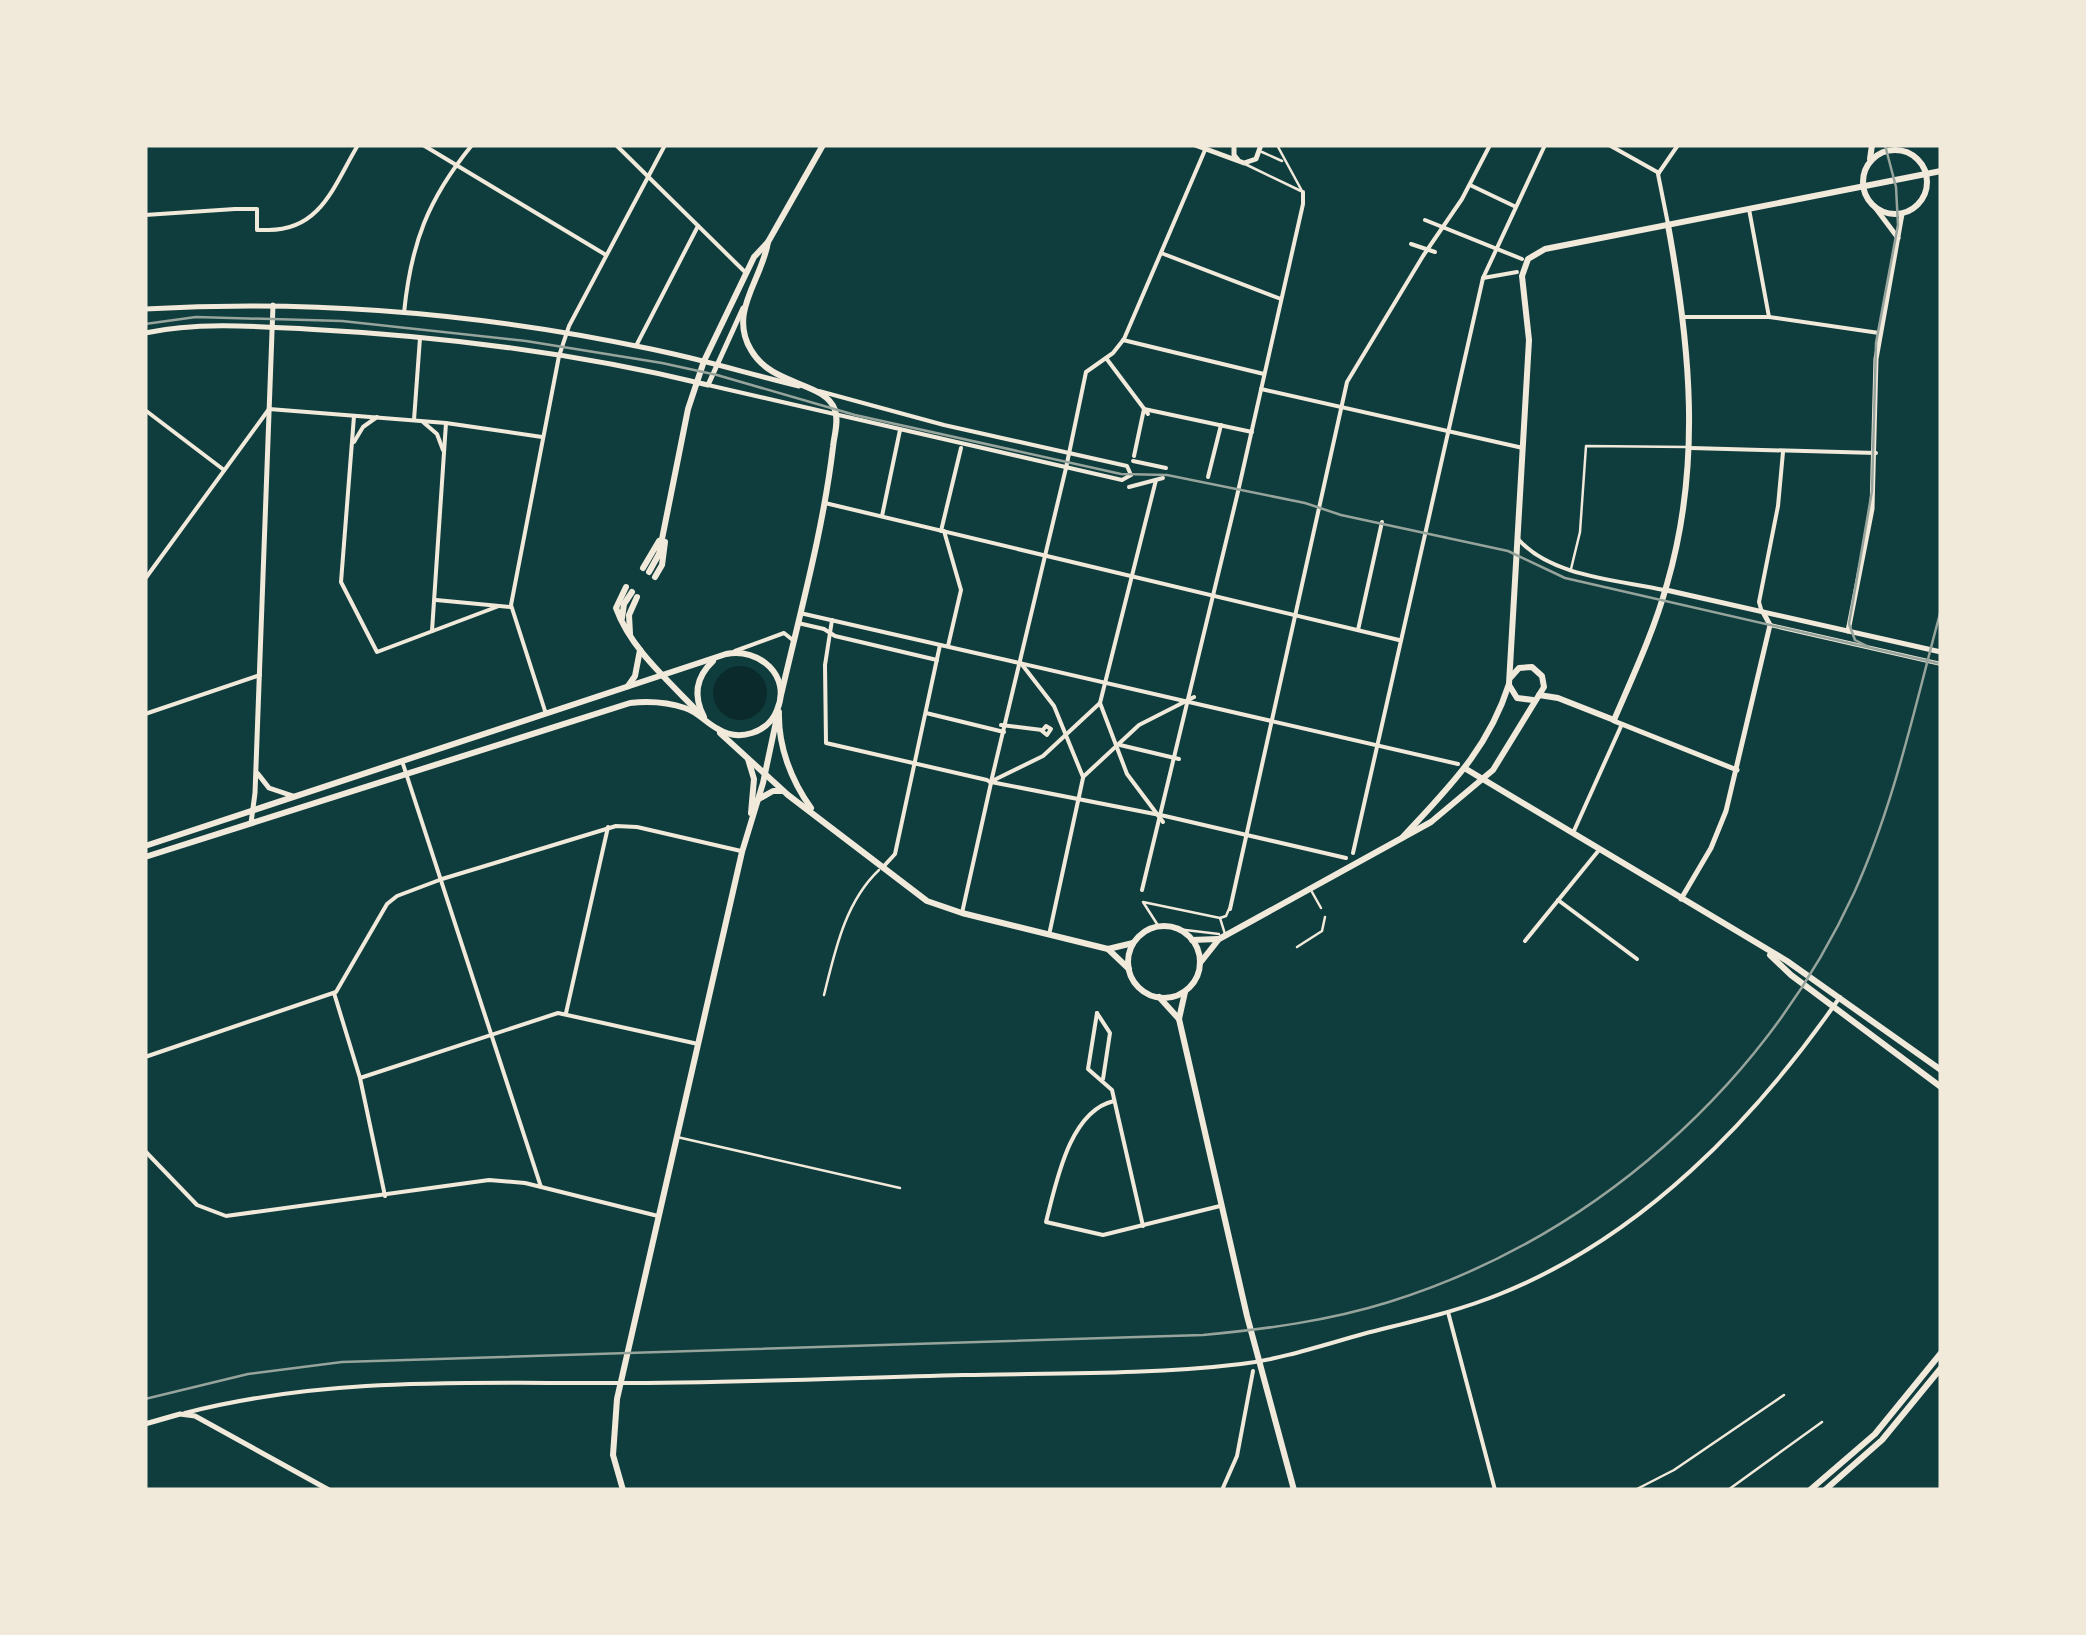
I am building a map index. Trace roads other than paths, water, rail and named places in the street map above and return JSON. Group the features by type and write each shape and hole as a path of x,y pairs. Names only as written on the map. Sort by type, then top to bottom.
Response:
{"main road":[{"path":"665,526 649,572 665,556 665,526 679,447 704,362 754,257 768,242 822,145"},
{"path":"1872,145 1863,186 1874,206 1889,214 1916,208 1928,188 1920,161 1904,145"},
{"path":"1868,165 1878,155 1894,150 1920,161"},
{"path":"1668,225 1690,375 1688,448 1680,520 1665,590 1618,722 1558,698 1524,701 1517,698 1510,681 1529,340 1524,264 1541,250 1941,171"},
{"path":"751,813 766,774 825,503 837,416 829,399 773,374 750,350 742,324 744,306 765,261 768,242"},
{"path":"631,638 632,592 624,604 622,622 631,638 640,650 711,724 788,795 928,901 1108,950 1130,969 1138,986 1159,997 1178,1019 1259,1361 1294,1490"},
{"path":"619,690 635,677 640,650"},
{"path":"145,846 723,655 748,653 767,663 779,681 778,723 783,751 795,783 814,813"},
{"path":"711,724 700,708 698,686 706,669 723,655"},
{"path":"1159,997 1185,991 1197,977 1200,962 1222,937 1310,890 1431,822 1483,778 1506,751 1537,697 1544,681 1535,668 1519,668 1494,723 1466,769 1402,838"},
{"path":"145,857 630,703 659,702 684,707 732,735 754,732 770,722 780,702"},
{"path":"623,1490 612,1444 621,1383 751,813 753,771 741,750"},
{"path":"1466,769 1840,996 1941,1070"},
{"path":"757,800 775,790 788,795"},
{"path":"1130,969 1134,943 1145,932 1159,927 1177,929 1192,940 1200,962"},
{"path":"1192,940 1222,937"},
{"path":"1108,950 1134,943"},
{"path":"1765,951 1941,1087"},
{"path":"1178,1019 1185,991"},
{"path":"1810,1490 1876,1434 1941,1353"},
{"path":"1825,1490 1882,1440 1941,1368"}],"street":[{"path":"145,216 257,208 257,230 290,228 318,213 358,145"},
{"path":"424,145 606,255"},
{"path":"404,314 419,232 436,196 472,145"},
{"path":"616,145 746,273"},
{"path":"546,714 511,608 559,356 566,334 665,145"},
{"path":"1195,145 1241,162 1256,159 1259,148"},
{"path":"1234,145 1234,156 1241,162"},
{"path":"1230,909 1342,401 1354,366 1460,203 1490,145"},
{"path":"1353,853 1483,278 1545,145"},
{"path":"1609,145 1659,173"},
{"path":"1668,225 1659,173 1678,145"},
{"path":"962,913 1084,376 1123,340 1205,150"},
{"path":"1470,185 1514,206"},
{"path":"1142,890 1191,699 1303,192"},
{"path":"1450,198 1460,203"},
{"path":"1874,206 1898,238"},
{"path":"1749,209 1769,317"},
{"path":"1443,213 1450,216"},
{"path":"1846,642 1870,526 1879,333 1902,214"},
{"path":"1424,220 1522,259"},
{"path":"636,346 698,226"},
{"path":"1412,244 1435,252"},
{"path":"1161,253 1282,299"},
{"path":"1483,278 1517,272"},
{"path":"251,823 273,304"},
{"path":"145,309 273,304 404,314 636,346 799,386"},
{"path":"708,385 744,306"},
{"path":"1684,317 1769,317 1879,333"},
{"path":"145,333 186,328 272,328 420,338 559,356 696,382 1124,480 1132,474 1127,466 931,422 814,390"},
{"path":"413,420 420,338"},
{"path":"1123,340 1264,378"},
{"path":"1106,358 1146,411 1252,432"},
{"path":"1261,390 1523,448"},
{"path":"268,408 446,423 543,437"},
{"path":"145,579 268,408"},
{"path":"145,410 224,470"},
{"path":"1146,411 1134,459 1166,468"},
{"path":"354,414 341,582 377,652 499,606"},
{"path":"351,452 363,427 373,418 383,417"},
{"path":"413,420 435,430 444,460"},
{"path":"432,631 446,423"},
{"path":"1208,478 1220,425"},
{"path":"882,516 900,430"},
{"path":"948,646 961,589 943,531 961,448"},
{"path":"1688,448 1876,453"},
{"path":"1681,900 1716,837 1737,770 1770,626 1759,602 1778,506 1782,452"},
{"path":"1128,487 1163,478"},
{"path":"991,783 1043,756 1100,703 1156,480"},
{"path":"825,503 1401,641"},
{"path":"1358,630 1382,522"},
{"path":"1516,536 1532,552 1571,569 1941,652"},
{"path":"434,600 511,608"},
{"path":"800,613 1191,699 1458,764"},
{"path":"832,620 825,665 825,740 832,746 1346,858"},
{"path":"798,623 937,660"},
{"path":"1770,626 1941,664"},
{"path":"723,655 784,633 794,641"},
{"path":"881,868 895,854 940,645"},
{"path":"1017,661 1054,706 1083,777 1049,935"},
{"path":"145,714 260,675"},
{"path":"1083,777 1138,726 1191,699"},
{"path":"1100,703 1127,774 1162,819"},
{"path":"925,713 1003,728 1042,730 1047,735 1052,731 1064,733"},
{"path":"1573,833 1618,722 1737,770"},
{"path":"1118,745 1176,758"},
{"path":"402,761 541,1187"},
{"path":"256,770 268,788 296,796"},
{"path":"145,1057 334,993 387,904 400,894 442,879 608,827 632,826 742,852"},
{"path":"566,1013 608,827"},
{"path":"1525,941 1598,850"},
{"path":"1558,900 1637,959"},
{"path":"334,993 360,1078 385,1196"},
{"path":"145,1424 272,1394 340,1386 1145,1370 1259,1361 1448,1312 1503,1293 1606,1235 1662,1194 1741,1123 1840,996"},
{"path":"360,1078 566,1013 698,1044"},
{"path":"1102,1081 1110,1032 1097,1014 1087,1067 1102,1081 1111,1088 1143,1226"},
{"path":"1114,1101 1098,1108 1071,1143 1046,1222 1094,1235 1223,1206"},
{"path":"145,1151 197,1205 214,1214 241,1216 489,1180 541,1187 659,1217"},
{"path":"1448,1312 1495,1490"},
{"path":"1222,1490 1238,1456 1253,1371"},
{"path":"180,1414 195,1416 329,1490"}],"lane":[{"path":"1277,145 1303,192"},
{"path":"1259,148 1284,162"},
{"path":"1241,162 1303,192"},
{"path":"1571,569 1580,532 1586,446 1688,448"},
{"path":"824,995 848,914 881,868"},
{"path":"1142,890 1143,902 1159,927"},
{"path":"1310,890 1321,908"},
{"path":"1143,902 1220,918 1228,915 1230,909"},
{"path":"1297,946 1322,931 1325,917"},
{"path":"1177,929 1222,937 1220,918"},
{"path":"677,1137 900,1188"},
{"path":"1635,1490 1674,1470 1784,1395"},
{"path":"1728,1490 1822,1422"}],"water":[{"path":"740,666 759,674 767,693 759,712 740,720 721,712 713,693 721,674"}],"tram line":[{"path":"1869,647 1855,640 1849,624 1872,491 1876,343 1898,225 1896,187 1885,145"},
{"path":"145,324 196,317 342,321 526,341 662,363 855,415 1121,474 1167,475 1305,503 1341,515 1508,551 1565,578 1941,664"}],"railway":[{"path":"145,1399 248,1374 342,1362 1203,1335 1343,1314 1389,1302 1464,1274 1535,1238 1602,1196 1664,1146 1721,1091 1772,1030 1817,964 1868,859 1903,753 1941,610"}]}
